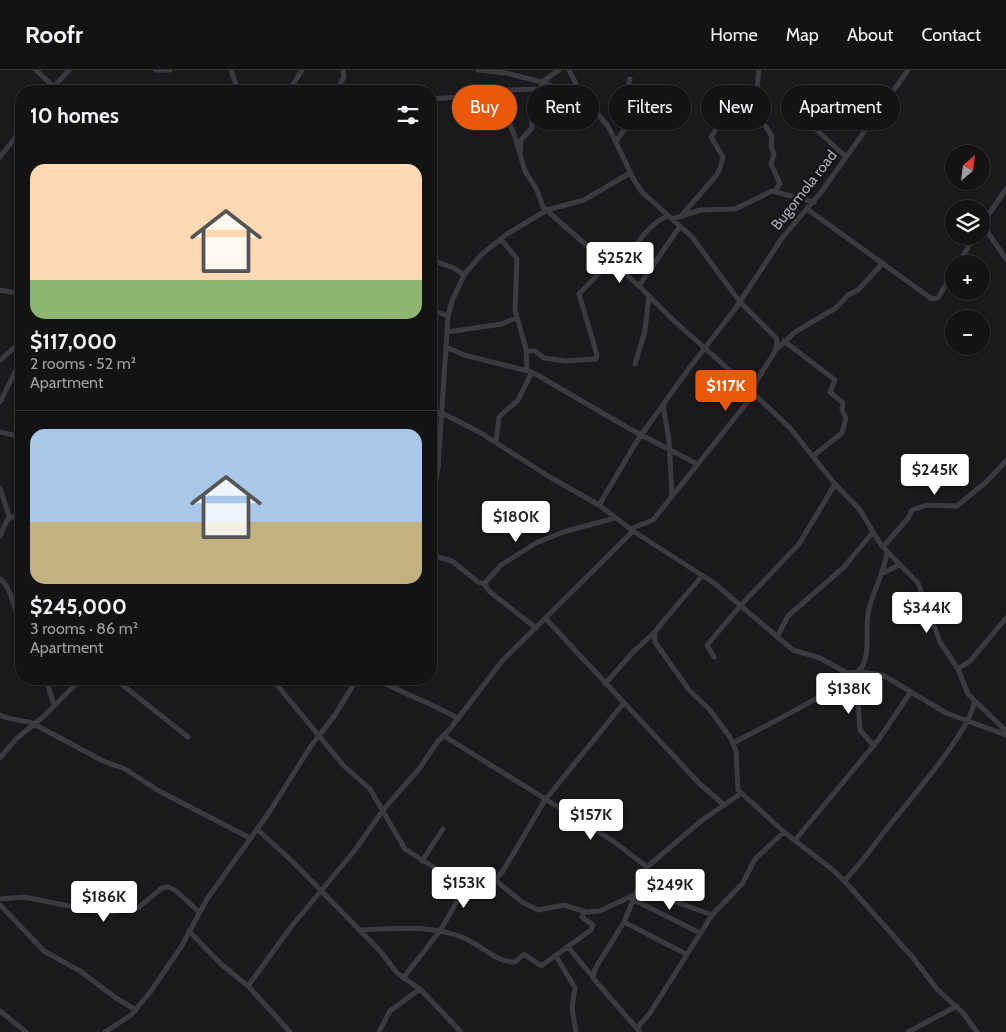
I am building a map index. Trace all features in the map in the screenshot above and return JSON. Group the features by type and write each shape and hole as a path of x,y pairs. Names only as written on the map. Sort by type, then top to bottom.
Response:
{"street":[{"path":"36,70 50,85"},
{"path":"58,85 69,70"},
{"path":"156,70 170,70"},
{"path":"231,70 236,85"},
{"path":"293,85 302,70"},
{"path":"340,85 345,76 342,70"},
{"path":"478,70 506,73 550,85"},
{"path":"541,85 542,82 559,70"},
{"path":"569,70 577,85"},
{"path":"621,270 632,250 656,221 680,217 701,210 735,210 775,191 780,184 771,164 774,154 771,146 772,136 760,118 755,106 759,84 759,70"},
{"name":"Bugomola road","path":"598,505 642,434 740,302 782,238 814,202 908,70"},
{"path":"616,141 643,105 641,101 627,93 630,79"},
{"path":"437,98 452,97"},
{"path":"599,114 616,141 630,173 642,192 697,243 740,302 776,338 776,349"},
{"path":"512,130 520,157 547,210 560,224 639,286 785,422 835,484 862,512 885,549 922,591 940,642 958,669 965,689 974,701 1006,731"},
{"path":"520,157 521,140 530,130"},
{"path":"680,217 720,169 723,157 711,137 716,130"},
{"path":"817,130 846,157"},
{"path":"0,157 15,138"},
{"path":"437,472 448,316 452,301 464,274 481,255 501,239 547,210 584,200 630,173"},
{"path":"990,213 1006,189"},
{"path":"775,191 789,197 814,202"},
{"path":"807,208 934,300 938,298 945,286"},
{"path":"639,286 680,226"},
{"path":"990,236 1006,259"},
{"path":"496,442 499,418 518,400 530,371 516,318 517,259 501,239"},
{"path":"437,262 464,274"},
{"path":"526,351 536,352 544,358 566,361 596,359 597,355 579,294 609,263"},
{"path":"248,986 320,890 355,850 383,810 502,661 546,619 631,530 653,520 754,393 760,371 776,349 795,332 836,308 848,295 859,289 883,263"},
{"path":"0,290 15,293"},
{"path":"636,364 645,331 649,296"},
{"path":"437,312 448,316"},
{"path":"447,332 502,324 516,318"},
{"path":"784,341 835,381 830,392 843,403 842,410 846,419 842,433 813,456"},
{"path":"0,360 15,347"},
{"path":"446,347 464,355 530,371 624,426 670,448 697,464"},
{"path":"0,402 15,372"},
{"path":"663,406 670,448 672,497"},
{"path":"437,412 496,442 548,476 598,505 631,530 721,588 793,650 820,658 842,671 883,675 910,693 966,722 1006,735"},
{"path":"0,432 15,436"},
{"path":"874,746 860,730 858,698 860,672 865,658 868,609 883,573 885,549 909,517 912,510 927,505 957,506 986,482 1006,461"},
{"path":"714,657 707,645 741,605 799,544 835,484"},
{"path":"0,488 9,520"},
{"path":"0,536 9,520 15,517"},
{"path":"484,584 501,565 536,543 563,532 615,518"},
{"path":"777,638 788,616 844,567 873,532"},
{"path":"437,557 452,561 478,582 484,584 490,592 536,628"},
{"path":"883,573 899,565"},
{"path":"605,684 639,646 655,632 702,576"},
{"path":"0,579 10,591 15,612"},
{"path":"958,669 970,660 1006,618"},
{"path":"546,619 623,704 699,783 724,805"},
{"path":"655,632 655,642 658,649 689,690 720,722 733,743 736,751 737,785 740,794 764,812 784,832 796,839 844,882 914,959 937,989 956,1006 977,1032"},
{"path":"733,743 840,685 860,672"},
{"path":"48,685 54,705"},
{"path":"0,758 16,739 75,685"},
{"path":"123,685 188,736"},
{"path":"277,685 344,766 370,789 401,845 422,861 436,868 466,876 495,880 522,902 538,910 564,905 584,911 603,910 633,897"},
{"path":"105,1032 136,1010 178,952 199,912 335,715 353,685"},
{"path":"388,685 458,718"},
{"path":"796,839 874,746 910,693"},
{"path":"844,882 863,862 886,829 920,789 956,741 974,701"},
{"path":"495,880 545,800 623,704"},
{"path":"0,715 13,720 23,720 34,724 58,739 125,769 159,791 250,838"},
{"path":"444,736 613,842 647,866"},
{"path":"593,977 598,964 624,922 647,866 740,794"},
{"path":"257,829 294,863 403,978 420,989 461,1032"},
{"path":"422,861 443,829"},
{"path":"568,947 599,987 638,1030 712,915 742,884 758,856 784,832"},
{"path":"403,978 440,931 455,905 466,876"},
{"path":"640,884 668,899 712,915"},
{"path":"0,899 24,897 105,914 138,908 162,888 168,887 175,890 199,912"},
{"path":"633,897 700,933"},
{"path":"0,906 35,943 80,971 116,998 136,1010"},
{"path":"359,930 410,927 440,931 470,940 503,960 513,963 523,954 541,966 593,928 583,918 584,911"},
{"path":"624,922 686,954"},
{"path":"189,931 221,964 248,986 290,1032"},
{"path":"556,956 575,988 572,1008 576,1032"},
{"path":"379,1032 390,1012 420,989"},
{"path":"908,1032 956,1006"},
{"path":"0,1011 26,1032"}]}
